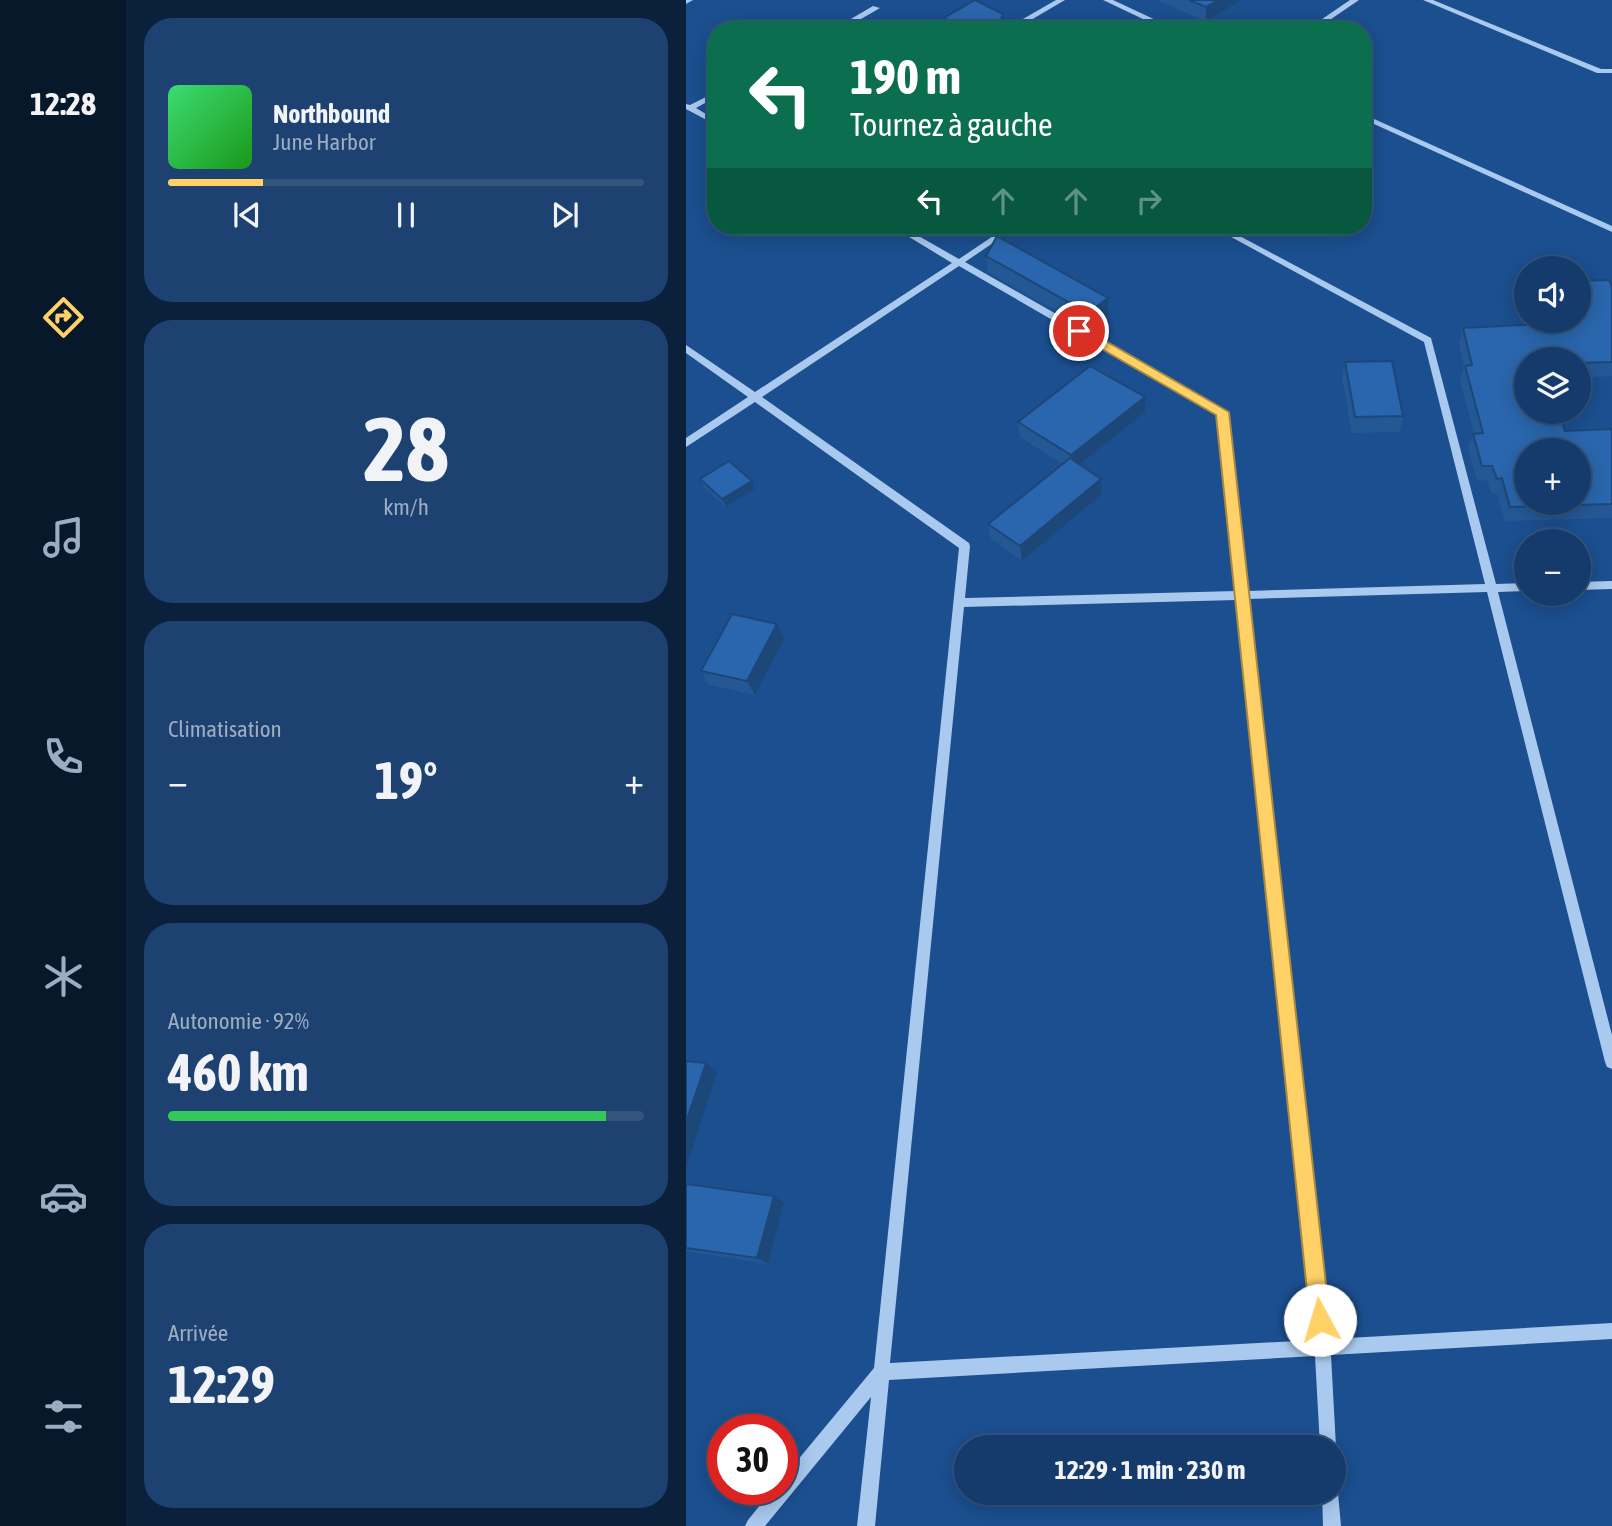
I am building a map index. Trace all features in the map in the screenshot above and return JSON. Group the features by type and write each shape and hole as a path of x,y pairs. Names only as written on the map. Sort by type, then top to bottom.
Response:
{"street":[{"path":"1025,21 1061,0"},
{"path":"1107,0 1153,21"},
{"path":"1324,21 1355,0"},
{"path":"1427,0 1600,71 1612,71"},
{"path":"852,21 876,8"},
{"path":"688,107 707,98"},
{"path":"688,107 707,118"},
{"path":"1372,120 1612,229"},
{"path":"911,235 1222,412 1323,1347 1327,1435"},
{"path":"686,443 1000,235"},
{"path":"1232,235 1428,340 1612,1062"},
{"path":"686,348 965,547 866,1526"},
{"path":"1591,586 1612,585"},
{"path":"959,603 1514,587"},
{"path":"754,1526 881,1372 1612,1331"},
{"path":"1331,1505 1332,1526"}],"building":[{"path":"975,0 1003,14 1001,19 1018,21 950,21 944,18"},
{"path":"1189,0 1218,0 1206,7"},
{"path":"997,236 1108,298 1088,313 986,256"},
{"path":"1609,280 1612,287 1612,362 1591,363 1591,347 1514,347 1514,424 1563,424 1565,431 1612,429 1612,504 1591,505 1591,438 1514,438 1514,507 1510,507 1502,478 1497,479 1492,466 1482,466 1473,434 1483,433 1465,366 1472,365 1463,328 1514,325 1514,333 1591,333 1591,281"},
{"path":"1392,361 1403,416 1355,417 1345,362"},
{"path":"1090,366 1145,397 1071,455 1018,422"},
{"path":"1070,458 1101,479 1020,546 988,524"},
{"path":"729,461 752,481 722,499 700,479"},
{"path":"732,614 777,624 747,681 701,671"},
{"path":"686,1061 706,1063 686,1122"},
{"path":"686,1184 774,1196 757,1258 686,1248"}],"route":[{"path":"1079,331 1222,412 1320,1320"}]}
